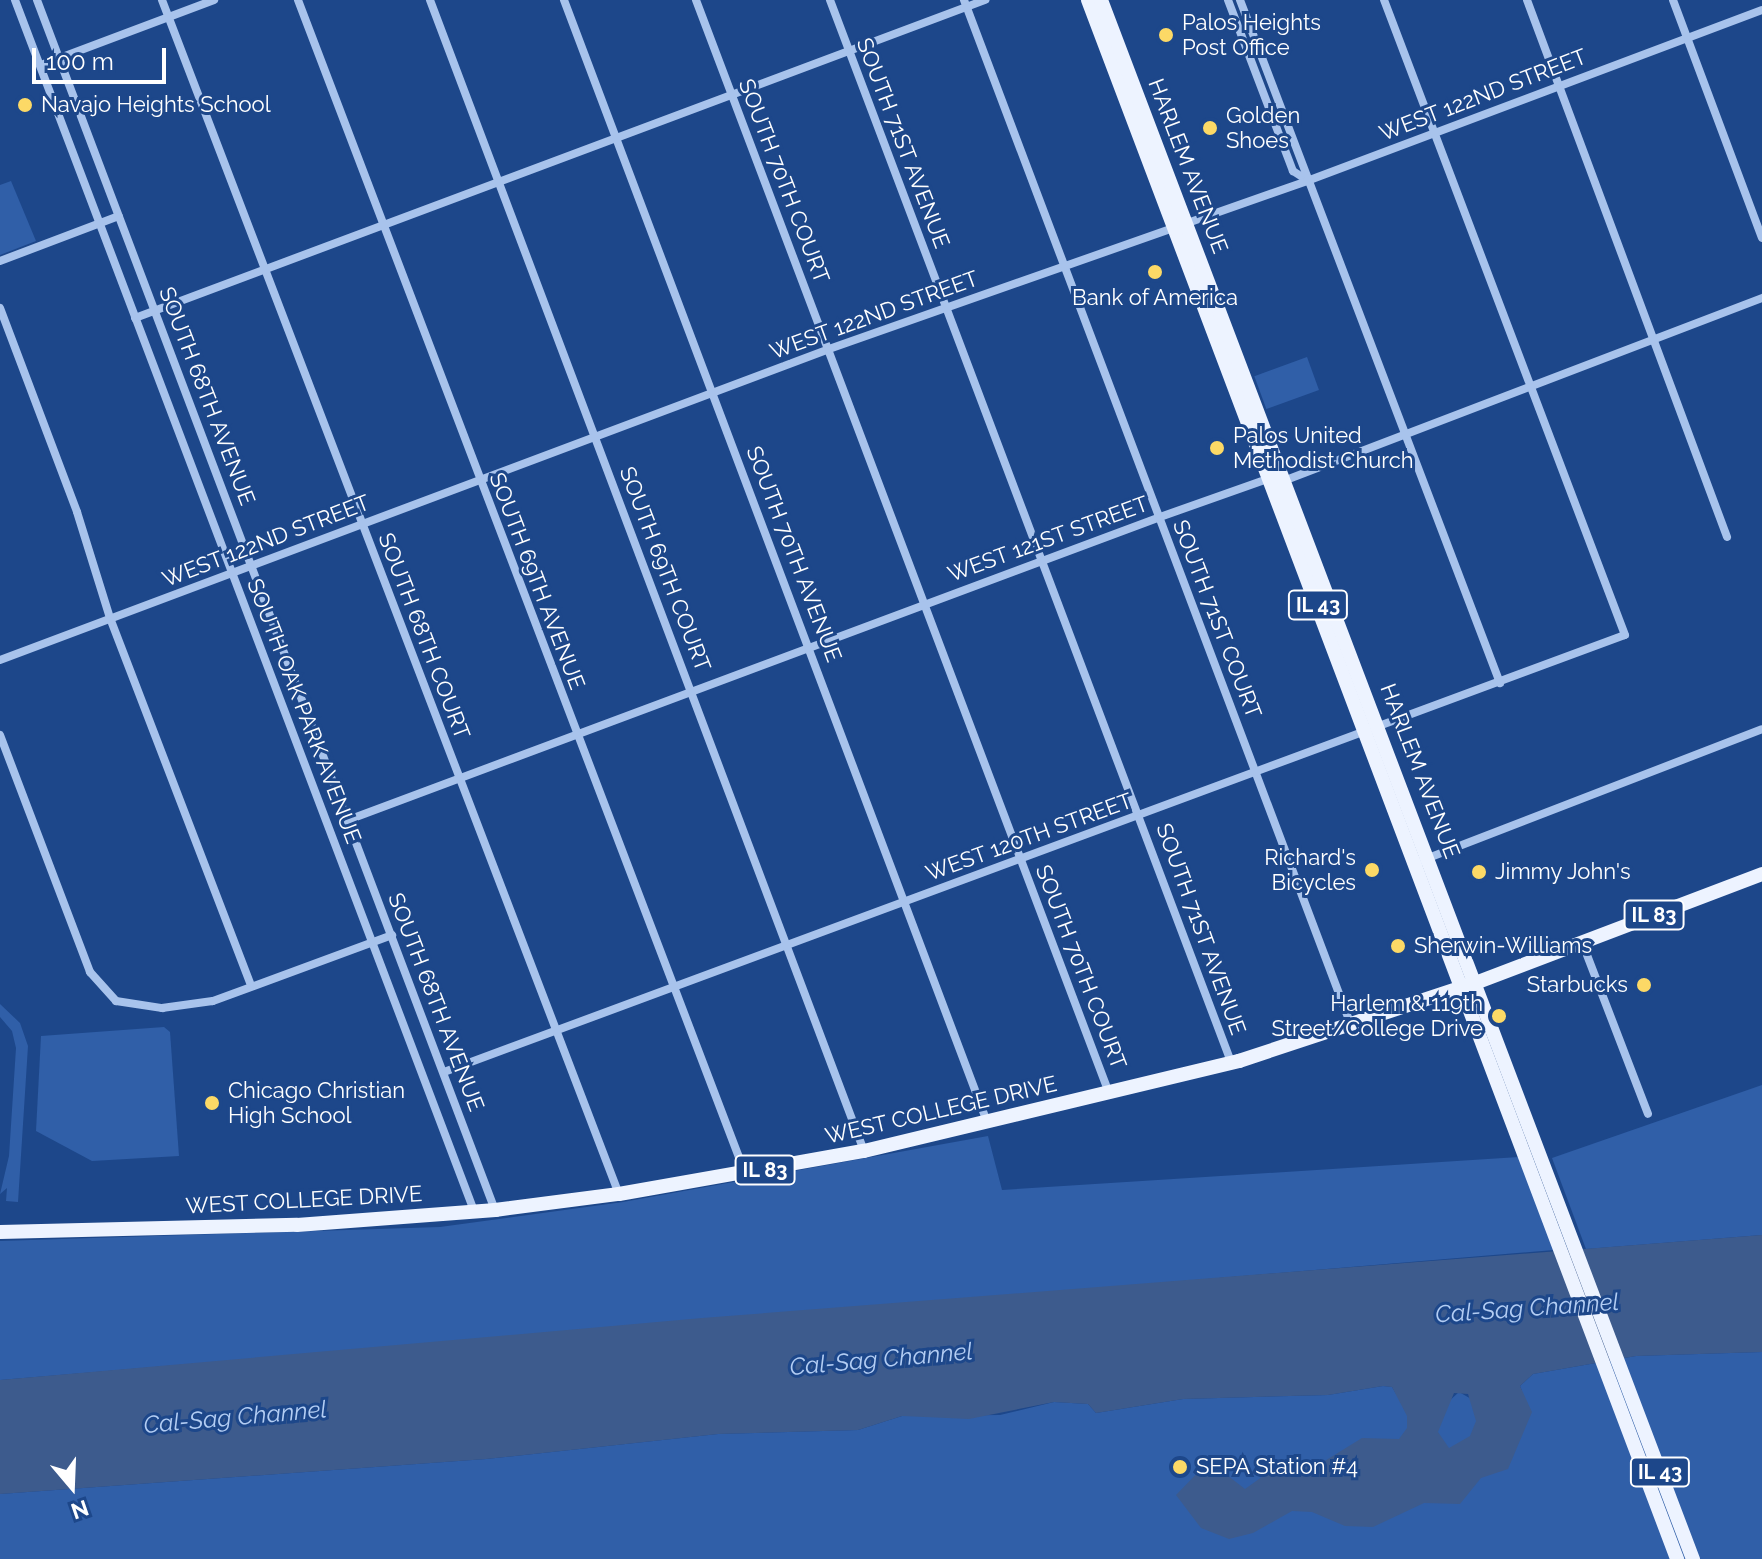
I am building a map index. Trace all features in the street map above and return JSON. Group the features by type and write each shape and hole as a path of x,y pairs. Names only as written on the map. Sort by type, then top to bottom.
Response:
{"main road":[{"name":"HARLEM AVENUE","path":"1088,0 1286,480 1415,863 1462,987 1560,1225 1621,1388 1693,1559"},
{"name":"HARLEM AVENUE","path":"1101,0 1270,478 1372,730 1430,857 1478,982 1560,1225"},
{"name":"WEST COLLEGE DRIVE","path":"0,1232 297,1225 495,1210 745,1174 864,1151 1110,1094 1351,1026 1478,982 1762,874"},
{"name":"HARLEM AVENUE","path":"1621,1388 1677,1559"}],"street":[{"name":"SOUTH OAK PARK AVENUE","path":"15,0 474,1211"},
{"name":"SOUTH 68TH AVENUE","path":"37,0 495,1210"},
{"name":"SOUTH 68TH COURT","path":"162,0 619,1194"},
{"path":"41,65 214,0"},
{"name":"SOUTH 69TH AVENUE","path":"298,0 672,991 745,1174"},
{"name":"SOUTH 69TH COURT","path":"430,0 864,1151"},
{"name":"SOUTH 70TH AVENUE","path":"564,0 988,1122"},
{"name":"SOUTH 70TH COURT","path":"696,0 1110,1094"},
{"name":"SOUTH 71ST AVENUE","path":"830,0 1231,1062"},
{"path":"135,318 732,97 965,3 985,0"},
{"path":"1228,0 1293,171 1307,181"},
{"path":"1240,0 1500,683"},
{"path":"1384,0 1531,385"},
{"path":"1527,0 1727,537"},
{"path":"1673,0 1762,238"},
{"name":"SOUTH 71ST COURT","path":"965,3 1351,1026"},
{"name":"WEST 122ND STREET","path":"0,660 829,349 1180,222 1307,181 1762,10"},
{"path":"0,261 119,216"},
{"name":"WEST 121ST STREET","path":"348,820 1160,517 1270,478 1286,480 1762,298"},
{"path":"0,308 77,512 110,618 251,986"},
{"name":"WEST 120TH STREET","path":"444,1072 789,948 1625,635 1531,385"},
{"path":"1415,863 1762,729"},
{"path":"0,735 90,972 116,1001 140,1007 187,1007 392,935"},
{"path":"1582,942 1648,1114"}],"shaded area":[{"path":"11,181 36,241 0,255 0,185"},
{"path":"1307,357 1319,390 1266,409 1254,376"},
{"path":"0,1004 20,1023 28,1046 18,1202 6,1201 7,1188 0,1194 9,1156 16,1048 12,1031 0,1017"},
{"path":"164,1027 170,1032 179,1156 92,1161 36,1131 41,1036"},
{"path":"1762,1085 1762,1235 1586,1249 1552,1158"},
{"path":"988,1136 1002,1190 1519,1157 1554,1250 0,1380 0,1241 440,1227 623,1202"},
{"path":"1762,1352 1762,1559 0,1559 0,1494 486,1459 718,1434 858,1430 902,1416 1000,1415 1054,1402 1088,1404 1096,1413 1183,1399 1328,1395 1383,1386 1392,1387 1404,1407 1447,1403 1459,1392 1473,1400 1522,1391 1520,1386 1533,1374 1636,1356"}],"water":[{"name":"Cal-Sag Channel","path":"1762,1235 1762,1352 1636,1356 1533,1374 1520,1386 1532,1412 1508,1469 1481,1478 1460,1504 1424,1503 1373,1527 1345,1526 1312,1512 1292,1511 1253,1533 1229,1539 1201,1528 1176,1495 1209,1461 1245,1489 1280,1464 1315,1467 1362,1438 1399,1439 1407,1428 1407,1416 1392,1387 1383,1386 1328,1395 1183,1399 1096,1413 1088,1404 1054,1402 969,1419 902,1416 858,1430 718,1434 486,1459 0,1494 0,1380 702,1318","holes":["1454,1393 1468,1394 1476,1421 1470,1436 1449,1448 1438,1432"]}],"place":[{"name":"Palos Heights Post Office","path":"1166,35"},
{"name":"Navajo Heights School","path":"25,105"},
{"name":"Golden Shoes","path":"1210,128"},
{"name":"Bank of America","path":"1155,272"},
{"name":"Palos United Methodist Church","path":"1217,448"},
{"name":"Richard's Bicycles","path":"1372,870"},
{"name":"Jimmy John's","path":"1479,872"},
{"name":"Sherwin-Williams","path":"1398,946"},
{"name":"Starbucks","path":"1644,985"},
{"name":"Harlem & 119th Street/College Drive","path":"1499,1016"},
{"name":"Chicago Christian High School","path":"212,1103"},
{"name":"SEPA Station #4","path":"1180,1467"}]}
